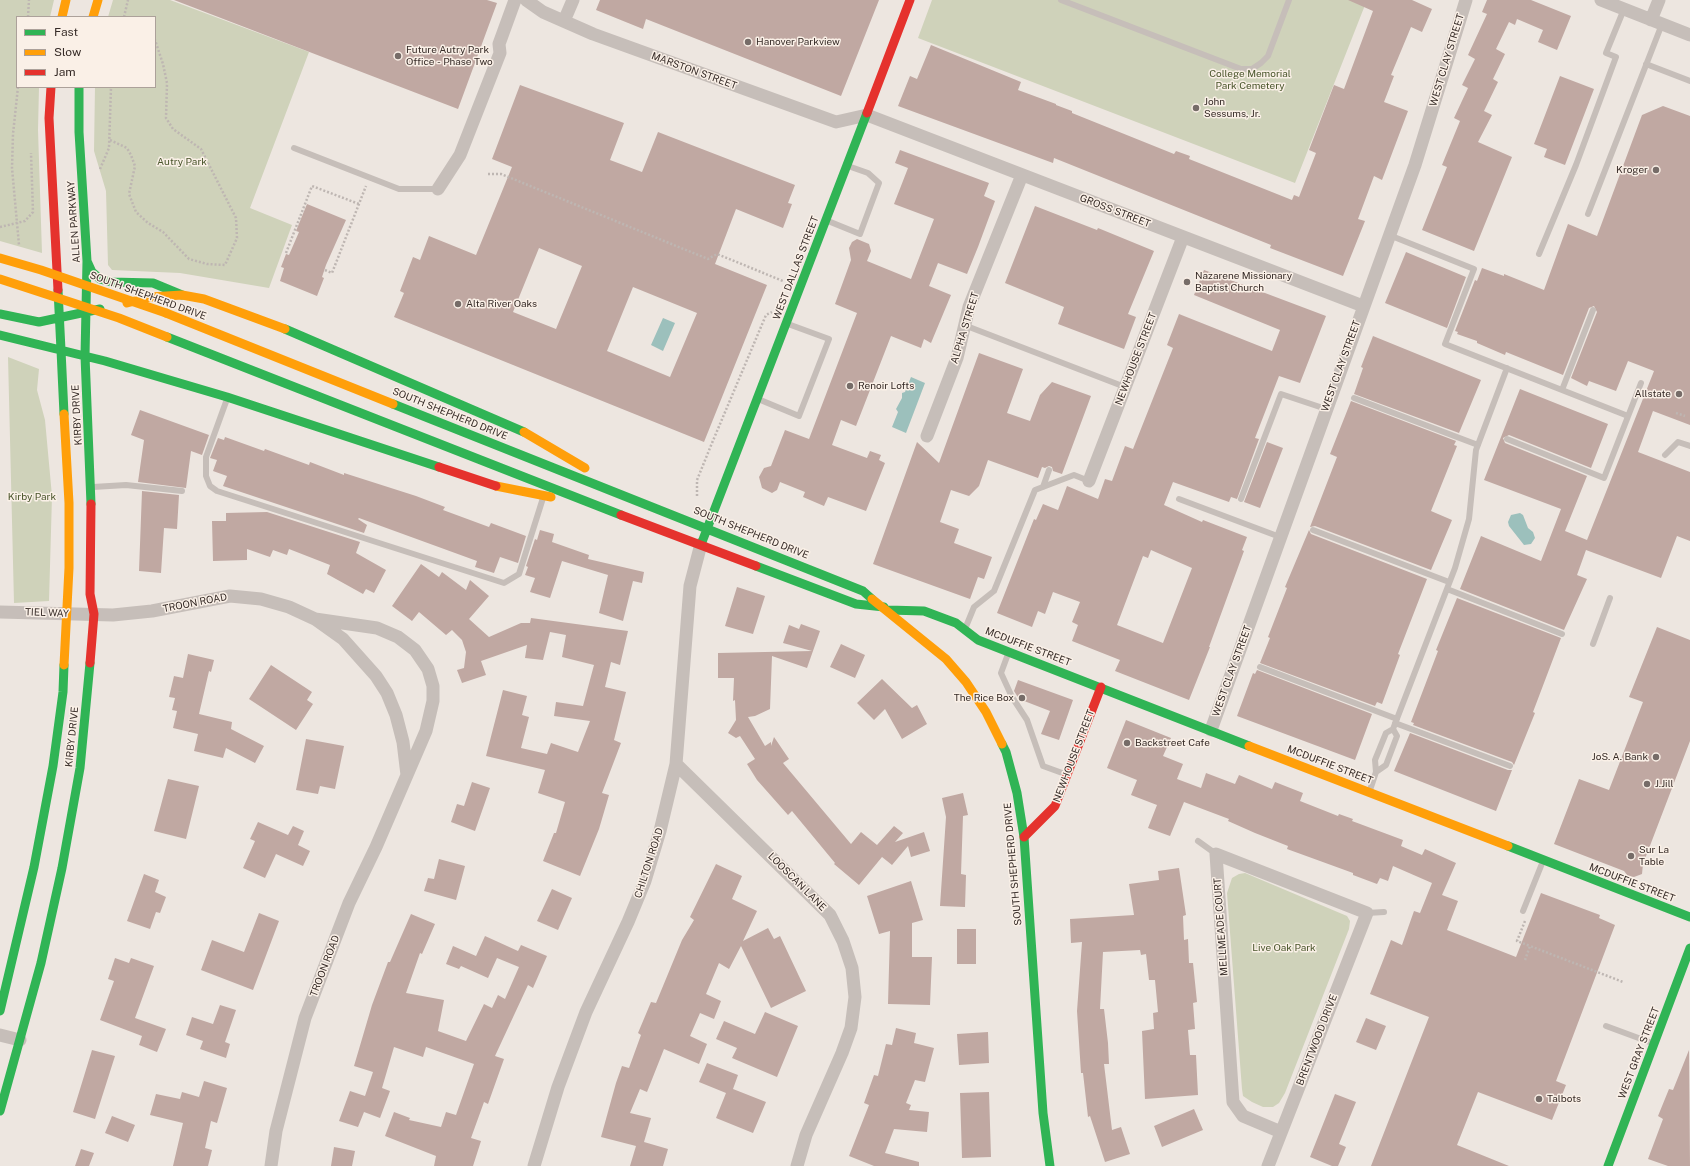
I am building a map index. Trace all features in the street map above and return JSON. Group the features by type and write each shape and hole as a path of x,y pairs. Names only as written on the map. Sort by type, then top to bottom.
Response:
{"main road":[{"path":"62,16 66,0"},
{"path":"93,16 98,0"},
{"name":"WEST DALLAS STREET","path":"701,544 910,0"},
{"name":"ALLEN PARKWAY","path":"51,88 49,118 61,350"},
{"name":"ALLEN PARKWAY","path":"80,88 79,132 87,261 85,356"},
{"name":"SOUTH SHEPHERD DRIVE","path":"0,258 48,272 166,313 863,591 886,608 946,659 966,682 986,712 1006,752 1017,793 1024,837 1043,1113 1050,1166"},
{"path":"87,261 92,272 100,279 111,282 153,283 182,295 204,299 289,330 524,432 640,501"},
{"path":"0,279 112,316 589,503 701,544 856,604 886,608"},
{"path":"0,314 33,322 60,319 150,297 182,295"},
{"path":"0,335 85,356 227,397 496,486 544,496 589,503"},
{"name":"KIRBY DRIVE","path":"0,1011 34,866 53,766 63,692 68,614 69,503 61,350"},
{"name":"KIRBY DRIVE","path":"0,1111 40,963 62,868 80,768 94,614 90,594 91,487 85,356"},
{"name":"MCDUFFIE STREET","path":"886,608 924,611 956,623 978,640 1690,917"},
{"name":"NEWHOUSE STREET","path":"1024,837 1055,806 1101,687"},
{"name":"WEST GRAY STREET","path":"1608,1166 1654,1044 1687,963 1690,948"}],"street":[{"path":"438,189 460,155 500,53 499,44 515,0"},
{"name":"MARSTON STREET","path":"526,0 543,12 593,34 836,122 867,115"},
{"path":"564,21 573,0"},
{"name":"WEST CLAY STREET","path":"1211,730 1415,164 1466,0"},
{"path":"1601,0 1690,35"},
{"path":"1657,22 1659,0"},
{"name":"GROSS STREET","path":"867,115 1363,306"},
{"name":"ALPHA STREET","path":"927,436 957,358 969,307 1022,175"},
{"name":"NEWHOUSE STREET","path":"1089,481 1183,237"},
{"name":"CHILTON ROAD","path":"534,1166 558,1086 586,1012 615,952 644,881 660,831 676,764 690,586 701,544"},
{"name":"TROON ROAD","path":"94,614 113,615 152,611 230,596 261,599 289,607 315,619 343,639 376,676 387,693 398,722 407,776"},
{"name":"TIEL WAY","path":"0,612 94,614"},
{"name":"TROON ROAD","path":"271,1166 276,1131 305,1018 348,903 376,847 426,731 433,701 433,686 428,669 415,650 398,637 377,628 315,619"},
{"name":"LOOSCAN LANE","path":"676,764 830,915 843,941 852,968 855,997 851,1028 842,1053 806,1135 797,1166"},
{"path":"1216,854 1367,914"},
{"name":"MELLMEADE COURT","path":"1216,854 1233,1102 1243,1116 1281,1132"},
{"name":"BRENTWOOD DRIVE","path":"1268,1166 1367,914"},
{"path":"0,1035 20,1040"}],"lane":[{"path":"1061,0 1241,69 1252,69 1268,56 1289,0"},
{"path":"1539,254 1576,165 1616,57 1606,53 1624,9"},
{"path":"1588,214 1646,64 1657,22"},
{"path":"1646,64 1690,81"},
{"path":"294,148 399,189 438,189"},
{"path":"826,220 860,234 879,183 868,174 847,166"},
{"path":"1389,235 1474,269 1445,344 1628,416"},
{"path":"1562,390 1593,310"},
{"path":"757,398 799,416 827,346 829,339 786,323"},
{"path":"964,326 1125,387"},
{"path":"1369,792 1376,772 1375,760 1386,733 1395,724 1447,589 1469,519 1473,469 1478,445 1507,368"},
{"path":"1507,439 1604,478 1641,383"},
{"path":"1241,499 1281,394 1326,409"},
{"path":"227,397 206,457 206,476 210,486 217,491 504,583 519,574 544,496"},
{"path":"1354,398 1478,445"},
{"path":"1665,456 1678,442 1690,446"},
{"path":"1043,487 1049,470"},
{"path":"965,629 974,607 994,591 1035,490 1074,475 1089,481"},
{"path":"91,487 126,485 182,491"},
{"path":"1179,499 1280,537"},
{"path":"1313,530 1449,582"},
{"path":"1447,589 1562,634"},
{"path":"1593,644 1610,598"},
{"path":"1009,651 1001,673 1012,697 1027,720 1043,766 1067,775"},
{"path":"1260,667 1395,724 1510,766"},
{"path":"1376,772 1386,765 1398,736 1395,724"},
{"path":"1198,841 1216,854"},
{"path":"1523,911 1543,860"},
{"path":"1367,914 1384,912"},
{"path":"1606,1026 1654,1044"}],"path":[{"path":"28,16 29,0"},
{"path":"124,16 128,0"},
{"path":"110,140 127,148 135,166 129,194 136,212 148,223 163,232 189,258 207,264 225,265 238,238 236,218 201,148 173,129 166,118 167,83 156,43"},
{"path":"18,88 13,134 12,168 19,245"},
{"path":"99,173 109,148 112,88"},
{"path":"0,227 5,224 18,223 30,218 33,212 32,152"},
{"path":"488,174 500,174 708,259 717,254 783,282"},
{"path":"325,270 332,273 370,178"},
{"path":"286,253 312,186 360,204"},
{"path":"697,496 697,480 766,315"},
{"path":"1676,413 1685,416"},
{"path":"1523,911 1528,914 1517,941 1623,982"},
{"path":"1525,960 1530,946"}],"green space":[{"path":"0,0 54,0 50,16 16,16 16,88 39,88 38,130 42,253 0,241"},
{"name":"Autry Park","path":"113,0 170,0 309,52 250,208 292,225 269,288 180,273 112,270 108,265 106,191 94,151 95,88 156,88 156,16 108,16"},
{"name":"College Memorial Park Cemetery","path":"932,0 1367,0 1295,183 918,38"},
{"name":"Kirby Park","path":"8,357 39,369 37,390 45,420 52,496 49,601 14,603"},
{"name":"Live Oak Park","path":"1245,873 1347,916 1350,921 1349,929 1285,1093 1279,1103 1273,1107 1263,1107 1252,1102 1243,1096 1242,1089 1227,893 1232,878 1239,874"}],"water":[{"path":"663,318 675,323 663,351 651,345"},
{"path":"911,377 925,383 906,433 892,427 898,412 896,409 902,398 902,393 905,392"},
{"path":"1520,513 1523,515 1528,528 1533,532 1535,538 1531,544 1524,545 1509,526 1508,522 1511,515"}],"building":[{"name":"Future Autry Park Office - Phase Two","path":"174,0 487,0 497,3 458,109"},
{"name":"Hanover Parkview","path":"600,0 879,0 841,96 646,19 643,29 596,10"},
{"path":"1348,0 1412,0 1432,9 1422,32 1411,27 1391,75 1394,76 1384,102 1408,111 1382,180 1374,176 1358,219 1365,221 1343,276 1270,248 1271,245 1054,158 1053,163 898,106 910,76 917,79 931,45 1021,82 1018,90 1056,104 1072,111 1072,113 1174,154 1176,151 1190,156 1189,159 1292,200 1294,195 1299,197 1316,153 1309,150 1334,85 1344,89 1373,11"},
{"path":"1487,0 1531,0 1571,16 1557,50 1538,42 1543,30 1517,19 1515,25 1509,22 1496,49 1505,54 1493,79 1498,82 1484,111 1492,115 1478,142 1512,157 1474,251 1422,230 1447,167 1442,165 1460,121 1454,118 1468,88 1462,85 1475,59 1468,55 1487,14 1482,12"},
{"path":"1560,76 1594,89 1565,165 1544,157 1547,149 1534,144"},
{"name":"Alta River Oaks","path":"520,85 624,123 610,160 642,172 658,132 795,185 788,203 792,204 783,228 736,209 715,264 767,285 704,442 394,317 404,293 400,291 413,257 420,260 429,236 476,255 512,167 492,159","holes":["539,248 582,266 556,329 513,312","633,287 697,313 670,377 607,351"]},
{"path":"1663,106 1690,116 1690,425 1653,411 1638,452 1690,472 1690,541 1677,536 1661,578 1586,550 1577,575 1587,579 1564,630 1460,589 1481,536 1541,561 1561,509 1484,480 1520,389 1608,424 1591,468 1509,435 1503,438 1505,443 1587,476 1565,531 1587,540 1654,371 1628,361 1616,391 1589,381 1587,386 1571,378 1597,312 1594,306 1589,308 1563,375 1506,352 1505,355 1477,343 1477,341 1457,334 1458,332 1455,331 1475,280 1477,281 1482,268 1504,276 1504,274 1544,290 1568,224 1597,236 1642,115"},
{"name":"Renoir Lofts","path":"900,150 989,183 984,196 995,201 978,247 967,274 938,263 929,286 951,295 931,343 924,339 921,348 891,336 856,426 841,420 832,445 867,458 870,451 881,455 879,460 885,463 866,511 828,497 824,506 803,497 805,492 780,482 777,490 772,493 762,488 759,477 764,468 771,466 785,430 809,439 857,313 835,304 851,260 849,248 852,242 857,239 869,244 871,251 867,261 911,279 934,219 894,204 908,168 895,163"},
{"path":"307,204 346,220 326,265 322,277 324,278 317,296 280,281 284,268 281,267 286,254 289,255 299,232 296,231"},
{"path":"1035,206 1097,230 1098,228 1154,251 1128,314 1136,317 1124,349 1058,324 1064,307 1005,283"},
{"path":"1406,252 1466,277 1447,328 1385,303"},
{"path":"1204,270 1326,316 1300,383 1279,376 1255,438 1259,439 1237,499 1231,497 1229,502 1173,482 1164,505 1202,522 1203,520 1247,537 1242,550 1244,551 1210,647 1189,700 1115,671 1120,660 1072,641 1078,625 1072,622 1080,602 1053,592 1045,614 1038,611 1032,627 997,613 1034,519 1036,520 1043,504 1058,510 1067,486 1098,499 1105,479 1112,481 1125,446 1133,449 1173,348 1167,345 1179,314 1272,351 1280,330 1194,295","holes":["1151,550 1192,568 1163,643 1117,625 1143,556 1148,558"]},
{"path":"1373,336 1481,380 1459,433 1354,394 1363,368 1361,367"},
{"path":"979,353 1023,369 1007,413 1030,421 1040,395 1052,382 1091,396 1062,474 1053,471 1052,467 1042,467 1038,478 988,460 979,486 969,496 951,490 940,522 959,529 954,543 992,557 984,579 978,577 970,599 873,564 917,442 939,463"},
{"path":"1351,401 1456,441 1454,445 1457,446 1431,511 1452,520 1431,570 1315,526 1310,527 1337,457 1330,454"},
{"path":"140,410 209,435 202,455 191,451 186,488 138,482 144,440 131,435"},
{"path":"225,437 264,451 265,449 309,465 310,462 344,475 344,473 416,496 445,507 443,510 489,527 491,523 526,536 518,563 500,557 494,573 475,567 477,561 359,518 358,519 367,525 364,533 223,486 227,476 213,471 217,460 210,458 218,438 224,440"},
{"path":"1267,442 1283,448 1260,508 1244,502"},
{"path":"142,491 179,495 177,529 164,528 161,573 139,571"},
{"path":"267,512 360,542 356,553 386,570 374,593 366,589 363,594 327,574 330,565 289,549 287,555 273,550 270,557 247,549 247,560 213,561 212,521 226,521 226,513"},
{"path":"540,530 554,534 552,542 589,555 588,559 644,572 642,583 633,581 623,621 599,613 608,575 562,561 550,598 530,592 535,578 525,575 528,567 526,566 535,539 537,540"},
{"path":"1309,530 1311,534 1427,579 1398,654 1400,655 1382,704 1377,702 1375,706 1260,663 1270,638 1268,637 1287,588 1285,587"},
{"path":"421,564 439,577 442,572 466,590 470,580 489,596 469,619 489,637 521,623 530,623 531,618 628,631 620,665 611,662 605,687 626,692 614,740 621,743 602,793 609,795 599,829 580,876 543,861 554,833 556,833 565,802 538,793 545,770 486,756 503,690 527,696 522,715 529,717 521,748 547,754 551,743 578,752 590,721 554,716 556,702 583,706 594,665 562,657 566,635 550,632 543,660 525,658 527,645 481,661 486,675 462,683 457,670 464,668 466,652 462,640 452,630 446,635 419,612 412,621 392,606"},
{"path":"737,587 765,596 753,634 725,626"},
{"path":"1457,598 1561,638 1533,712 1535,713 1514,765 1512,762 1413,725 1414,723 1411,722 1438,651 1436,650"},
{"path":"801,624 820,631 807,668 772,656 770,709 755,716 748,717 765,746 771,742 771,746 774,737 789,759 783,763 851,844 861,832 877,845 894,826 903,833 895,842 924,832 930,851 911,857 908,846 892,865 882,857 859,885 834,864 835,863 792,811 788,815 757,780 747,764 755,759 740,736 736,738 728,733 736,720 735,700 733,701 734,678 718,678 718,653 812,651 783,643 789,625 799,629"},
{"path":"1657,627 1690,640 1690,741 1643,864 1642,874 1634,877 1628,876 1624,871 1554,844 1579,779 1609,790 1643,702 1629,697"},
{"path":"841,644 865,655 855,678 830,667"},
{"path":"188,654 214,660 211,672 209,671 199,714 232,722 231,729 264,746 255,763 226,748 223,758 194,751 198,734 173,728 177,711 172,710 175,698 169,697 174,676 183,678"},
{"path":"271,665 312,692 307,700 313,704 296,730 249,699"},
{"path":"1257,670 1372,714 1355,760 1237,716 1253,673 1255,674"},
{"path":"882,679 912,708 917,705 927,724 902,739 885,709 874,720 857,703"},
{"path":"1018,680 1073,700 1059,740 1041,734 1050,711 1019,699 1014,691"},
{"path":"1126,720 1171,738 1163,756 1183,764 1177,779 1201,788 1206,773 1235,784 1239,775 1272,789 1275,782 1303,793 1300,801 1338,816 1339,814 1353,819 1352,821 1403,840 1401,846 1422,855 1425,849 1456,863 1442,895 1458,901 1447,930 1516,957 1541,893 1600,915 1599,918 1615,925 1556,1081 1566,1085 1552,1120 1478,1092 1457,1145 1509,1166 1371,1166 1429,1017 1370,994 1391,940 1402,945 1414,911 1420,913 1432,883 1393,866 1388,881 1380,878 1377,884 1353,875 1353,873 1287,849 1288,846 1228,821 1229,819 1184,802 1170,836 1148,828 1157,805 1131,795 1137,780 1107,768"},
{"path":"1410,733 1508,770 1512,770 1496,811 1394,771"},
{"path":"306,739 344,746 335,789 320,786 318,794 296,790"},
{"path":"168,779 199,786 186,839 154,831"},
{"path":"472,782 490,788 475,831 451,822 457,804 464,806"},
{"path":"963,793 968,815 963,816 961,874 966,875 965,907 940,906 946,817 942,798"},
{"path":"258,822 288,835 293,826 304,831 298,845 310,851 303,866 276,854 265,878 243,868 255,841 250,839"},
{"path":"439,859 465,866 456,900 424,891 428,878 434,879"},
{"path":"716,864 742,876 732,899 757,911 743,941 768,928 774,939 780,936 806,991 771,1008 741,946 729,969 719,963 706,994 721,1001 714,1019 700,1013 690,1036 707,1044 699,1064 664,1049 647,1092 640,1089 630,1113 651,1118 644,1142 668,1149 663,1166 630,1166 636,1146 601,1137 616,1083 622,1066 629,1068 641,1035 638,1033 651,1002 656,1003 682,940 694,920 690,917"},
{"path":"1179,868 1186,915 1183,916 1184,940 1188,939 1189,963 1193,963 1197,1002 1193,1003 1195,1029 1188,1030 1190,1055 1196,1055 1198,1095 1145,1099 1142,1031 1154,1029 1153,1013 1158,1012 1155,980 1149,980 1146,954 1141,955 1140,950 1103,952 1100,1009 1104,1009 1108,1043 1109,1064 1104,1064 1112,1130 1121,1127 1130,1154 1105,1162 1090,1116 1088,1117 1083,1073 1081,1073 1077,1011 1082,942 1071,943 1070,919 1134,915 1129,884 1159,880 1158,871"},
{"path":"144,874 159,880 155,892 166,897 160,913 156,912 150,929 127,921"},
{"path":"911,881 923,920 912,923 912,957 932,957 930,1005 888,1004 890,931 879,934 867,896"},
{"path":"552,889 572,898 558,930 537,921"},
{"path":"259,913 279,921 253,990 201,970 212,940 244,952"},
{"path":"411,914 435,924 422,954 420,953 406,993 444,1000 438,1031 466,1041 484,1004 492,1008 498,995 505,999 519,967 497,958 488,978 461,966 459,969 446,964 453,946 476,956 485,936 518,951 521,945 547,956 533,988 528,985 495,1056 504,1059 488,1104 484,1102 471,1138 481,1141 473,1166 434,1166 436,1156 385,1136 394,1112 410,1118 409,1120 441,1127 446,1112 456,1115 474,1064 426,1047 423,1057 394,1047 382,1088 390,1091 380,1118 364,1112 358,1127 339,1121 350,1091 365,1096 373,1072 354,1066 372,1005 388,962 390,962"},
{"path":"957,929 976,929 976,964 957,964"},
{"path":"115,958 129,963 131,958 154,966 135,1018 166,1029 157,1052 139,1045 142,1036 100,1020 114,981 108,979"},
{"path":"220,1005 236,1010 225,1042 230,1044 226,1058 200,1049 203,1041 186,1035 192,1017 213,1024"},
{"path":"765,1012 798,1026 777,1077 732,1058 737,1048 716,1039 724,1021 755,1034"},
{"path":"1366,1018 1386,1026 1376,1050 1356,1042"},
{"path":"896,1028 916,1033 914,1043 934,1048 925,1082 915,1080 906,1103 911,1105 909,1110 929,1112 927,1132 894,1129 885,1153 919,1162 919,1166 874,1166 849,1156 869,1105 864,1103 874,1075 878,1076 886,1044 892,1045"},
{"path":"988,1032 989,1063 959,1065 957,1034"},
{"path":"92,1050 115,1056 95,1119 73,1112"},
{"path":"1689,1050 1690,1166 1668,1166 1648,1159 1663,1119 1658,1116 1669,1089 1673,1090"},
{"path":"707,1063 738,1075 733,1089 766,1102 753,1133 716,1118 726,1093 699,1082"},
{"path":"204,1081 227,1088 217,1123 211,1121 205,1148 212,1150 208,1166 173,1166 183,1123 150,1115 156,1094 180,1099 182,1092 199,1097"},
{"path":"989,1092 991,1157 962,1158 960,1093"},
{"path":"1335,1094 1356,1102 1339,1144 1346,1147 1338,1166 1332,1166 1310,1157"},
{"path":"1194,1109 1203,1130 1162,1147 1154,1126"},
{"path":"112,1116 135,1125 128,1142 105,1133"},
{"path":"334,1147 355,1151 352,1166 331,1166"},
{"path":"81,1149 94,1153 89,1166 75,1166"}],"traffic: fast":[{"path":"79,88 79,132 87,261 85,356"},
{"path":"702,542 867,113"},
{"path":"87,261 92,272 100,279 111,282 153,283 182,295"},
{"path":"58,290 61,350"},
{"path":"0,314 39,322 100,309"},
{"path":"285,329 524,432"},
{"path":"0,335 105,361 227,397 439,467"},
{"path":"167,337 621,515"},
{"path":"61,350 64,414"},
{"path":"85,356 91,504"},
{"path":"393,404 863,591 872,599"},
{"path":"756,566 856,604 884,607"},
{"path":"888,610 924,611 956,623 978,640 1249,746"},
{"path":"0,1111 41,963 62,868 80,768 90,663"},
{"path":"0,1011 34,867 53,766 63,692 64,665"},
{"path":"1002,744 1006,752 1017,793 1024,837 1043,1113 1050,1166"},
{"path":"1508,846 1690,917"},
{"path":"1608,1166 1690,948"}],"traffic: slow":[{"path":"62,16 66,0"},
{"path":"93,16 98,0"},
{"path":"0,258 41,270 166,313"},
{"path":"0,279 119,318 167,337"},
{"path":"127,303 150,297 182,295 204,299 285,329"},
{"path":"166,313 393,404"},
{"path":"64,414 69,503 69,568 64,665"},
{"path":"524,432 585,468"},
{"path":"496,486 551,497"},
{"path":"872,599 946,659 966,682 986,712 1002,744"},
{"path":"1249,746 1508,846"}],"traffic: jam":[{"path":"867,113 910,0"},
{"path":"51,88 49,118 58,290"},
{"path":"439,467 496,486"},
{"path":"90,663 94,614 90,594 91,504"},
{"path":"621,515 756,566"},
{"path":"1024,837 1055,806 1101,687"}],"place":[{"name":"Hanover Parkview","path":"748,42"},
{"name":"Future Autry Park Office - Phase Two","path":"398,56"},
{"name":"John Sessums, Jr.","path":"1196,108"},
{"name":"Kroger","path":"1656,170"},
{"name":"Nazarene Missionary Baptist Church","path":"1187,282"},
{"name":"Alta River Oaks","path":"458,304"},
{"name":"Renoir Lofts","path":"850,386"},
{"name":"Allstate","path":"1679,394"},
{"name":"The Rice Box","path":"1022,698"},
{"name":"Backstreet Cafe","path":"1127,743"},
{"name":"JoS. A. Bank","path":"1656,757"},
{"name":"J.Jill","path":"1647,784"},
{"name":"Sur La Table","path":"1631,856"},
{"name":"Talbots","path":"1539,1099"}]}
